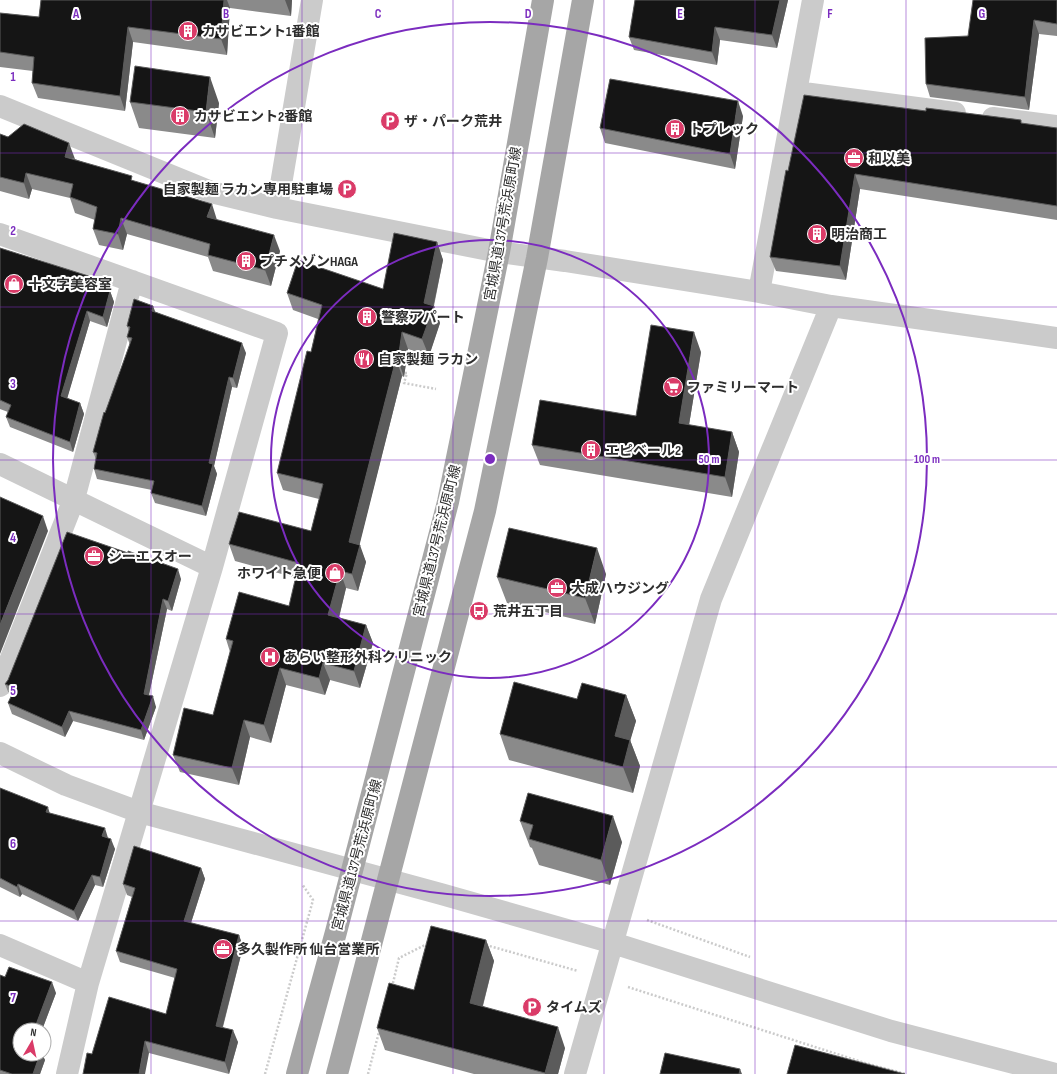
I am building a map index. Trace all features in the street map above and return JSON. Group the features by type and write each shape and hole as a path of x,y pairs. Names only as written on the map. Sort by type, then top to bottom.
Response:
{"main road":[{"name":"宮城県道137号荒浜原町線","path":"297,1074 352,871 448,502 499,252 543,0"},
{"path":"337,1074 485,511 537,258 583,0"}],"street":[{"path":"277,208 312,0"},
{"path":"759,292 813,0"},
{"path":"796,92 1057,126"},
{"path":"0,106 211,192 277,208 499,252 759,292 831,306 1057,338"},
{"path":"0,234 277,333 212,567 88,984 68,1074"},
{"path":"0,686 74,499 132,281"},
{"path":"575,1074 711,599 831,306"},
{"path":"0,464 212,567"},
{"path":"0,754 66,785 139,812 441,894 613,943 891,1031 1056,1074"},
{"path":"0,945 88,984"}],"path":[{"path":"405,373 407,373 404,383 436,389"},
{"path":"265,1074 313,900 298,880"},
{"path":"391,989 399,958 429,943"},
{"path":"485,944 582,972"},
{"path":"627,987 865,1063 906,1074"},
{"path":"368,1074 381,1028"}],"building":[{"path":"41,0 224,0 221,39 128,27 120,96 32,83 34,57 0,52 0,13 39,17"},
{"path":"635,0 780,0 772,35 715,27 712,52 629,37"},
{"path":"973,0 1057,0 1057,24 1034,20 1025,97 926,84 925,38 968,36"},
{"path":"135,66 210,77 206,112 130,102"},
{"name":"トプレック","path":"610,79 738,101 730,154 600,128"},
{"path":"804,95 926,111 926,108 1021,120 1021,123 1057,128 1057,206 855,174 840,266 770,257 786,170 788,171"},
{"path":"24,124 69,143 65,157 132,176 131,180 212,204 207,217 274,235 265,270 208,255 210,244 121,218 118,234 93,229 97,207 70,197 73,184 26,173 24,183 0,177 0,134 8,137"},
{"path":"394,233 437,242 424,303 434,306 422,339 402,332 398,360 396,359 349,542 360,545 352,574 340,571 328,615 366,625 354,671 323,663 319,678 280,668 264,725 244,720 232,768 173,755 184,708 213,715 233,641 226,639 239,592 289,606 299,563 229,544 239,512 311,531 323,484 277,473 307,351 311,352 322,305 287,293 298,260 383,289"},
{"path":"0,248 98,279 98,287 110,291 103,317 87,311 61,396 80,403 70,442 6,417 11,405 0,400"},
{"path":"134,299 153,306 152,311 242,343 233,378 229,377 209,463 213,464 202,506 151,493 154,481 94,469 97,453 93,452 104,412 105,413 132,338 127,337 130,327 127,326"},
{"path":"651,325 694,332 679,423 732,432 725,477 532,445 540,400 636,416"},
{"path":"0,497 43,516 0,625"},
{"path":"509,528 597,548 585,598 497,577"},
{"path":"67,532 128,553 128,551 178,569 168,601 163,599 144,694 153,696 141,730 69,711 62,727 8,703 15,688 5,684 8,680"},
{"path":"514,682 577,699 582,683 626,695 615,736 630,740 623,767 500,734"},
{"path":"0,788 48,807 46,812 105,828 102,836 111,839 100,877 92,875 74,911 18,884 17,887 0,878"},
{"path":"528,793 613,816 601,860 529,839 533,825 520,821"},
{"path":"134,846 201,868 184,921 239,935 216,1026 233,1030 225,1062 145,1041 139,1074 83,1074 87,1053 92,1054 109,997 166,1014 177,969 116,951 135,888 123,884"},
{"path":"431,926 486,940 470,1003 558,1027 545,1073 377,1028 389,983 414,990"},
{"path":"9,967 52,982 37,1022 12,1022 12,1062 37,1062 33,1074 12,1074 0,1070 0,975 5,977"},
{"path":"795,1045 905,1074 787,1074"},
{"path":"665,1053 740,1069 739,1074 660,1074"}],"place":[{"name":"カサビエント1番館","path":"188,31"},
{"name":"カサビエント2番館","path":"180,116"},
{"name":"ザ・パーク荒井","path":"390,121"},
{"name":"トプレック","path":"675,129"},
{"name":"和以美","path":"854,158"},
{"name":"自家製麺 ラカン専用駐車場","path":"347,189"},
{"name":"明治商工","path":"817,234"},
{"name":"プチメゾンHAGA","path":"246,261"},
{"name":"十文字美容室","path":"14,284"},
{"name":"警察アパート","path":"367,317"},
{"name":"自家製麺 ラカン","path":"364,359"},
{"name":"ファミリーマート","path":"673,387"},
{"name":"エピベール2","path":"591,450"},
{"name":"シーエスオー","path":"94,556"},
{"name":"ホワイト急便","path":"335,573"},
{"name":"大成ハウジング","path":"557,588"},
{"name":"荒井五丁目","path":"479,611"},
{"name":"あらい整形外科クリニック","path":"270,657"},
{"name":"多久製作所 仙台営業所","path":"223,949"},
{"name":"タイムズ","path":"532,1007"}]}
